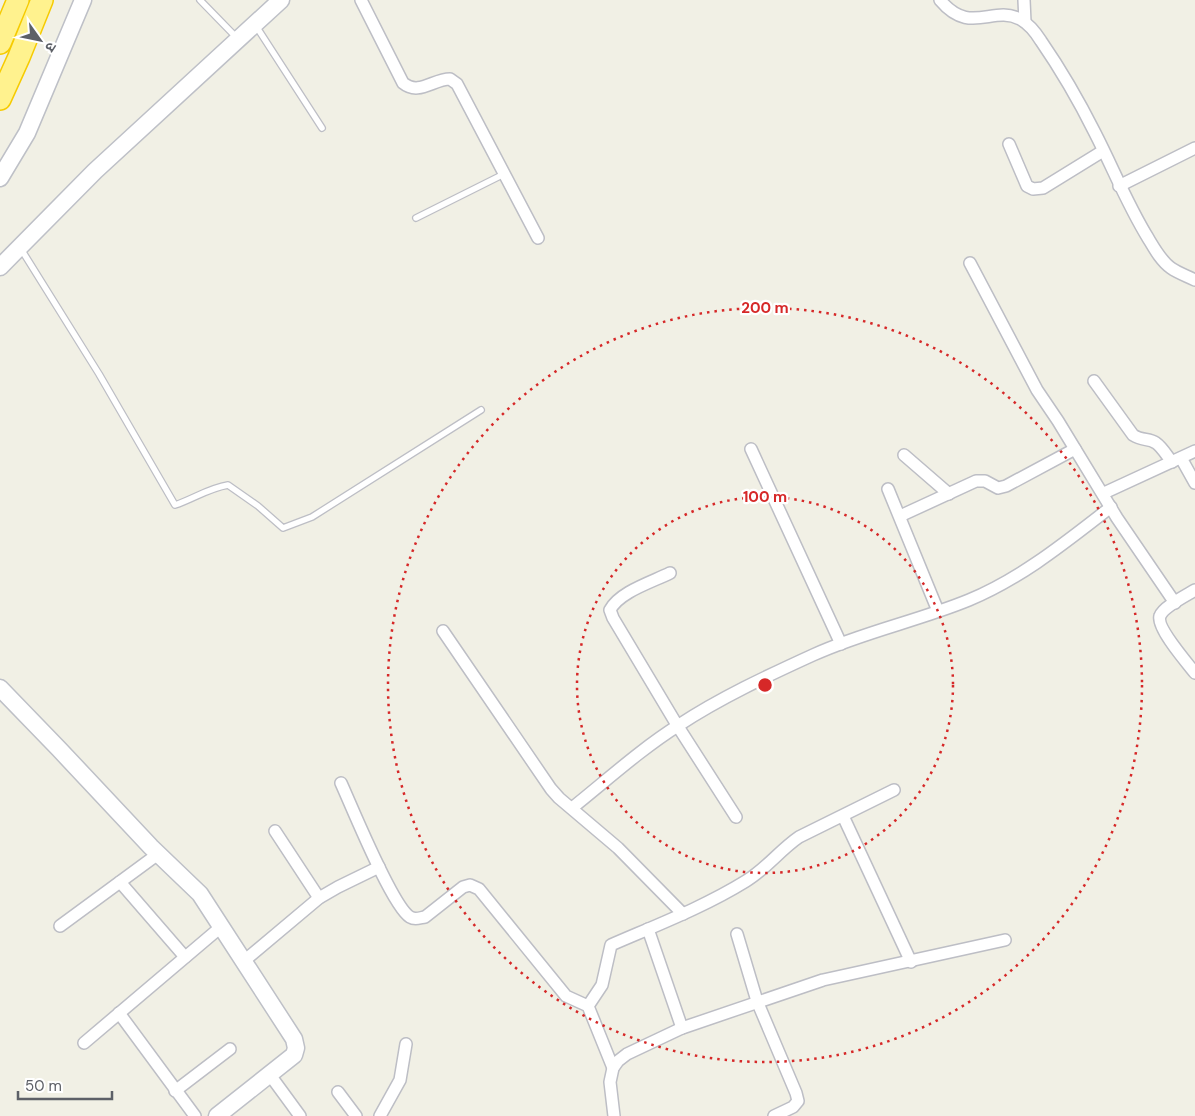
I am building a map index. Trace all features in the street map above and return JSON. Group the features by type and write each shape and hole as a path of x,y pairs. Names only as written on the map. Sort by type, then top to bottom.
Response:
{"highway":[{"path":"1,39 18,0"},
{"path":"0,99 20,57 42,0"}],"street":[{"path":"0,178 27,134 83,0"},
{"path":"0,267 95,171 281,0"},
{"path":"362,0 403,83 409,88 416,89 444,79 450,79 457,84 538,238"},
{"path":"940,0 961,17 974,19 1005,16 1018,18 1025,22 1042,42 1077,99 1132,212 1160,257 1170,268 1195,280"},
{"path":"1024,0 1025,22"},
{"path":"1009,144 1027,186 1033,189 1043,188 1103,151"},
{"path":"1119,186 1195,148"},
{"path":"970,263 1037,390 1111,507 1175,603"},
{"path":"1094,382 1133,435 1140,440 1158,444 1176,460 1195,483"},
{"path":"751,448 840,644"},
{"path":"900,516 980,480 998,488 1006,486 1075,449"},
{"path":"1104,494 1195,451"},
{"path":"904,455 949,494"},
{"path":"888,489 938,611"},
{"path":"572,808 677,726 704,709 785,668 840,644 970,600 1004,582 1058,548 1111,507"},
{"path":"670,573 621,596 614,602 610,610 677,726 736,817"},
{"path":"1195,590 1175,603 1161,614 1159,618 1160,624 1195,673"},
{"path":"442,631 551,788 618,848 682,914"},
{"path":"0,688 158,854 200,894 294,1039 296,1048 294,1055 217,1116"},
{"path":"340,783 385,881 409,917 417,919 425,917 463,887 470,885 479,889 566,996 588,1006 613,1068"},
{"path":"588,1006 602,985 611,944 682,914 748,880 785,846 799,837 894,790"},
{"path":"843,816 911,962"},
{"path":"275,831 319,898"},
{"path":"60,926 158,854"},
{"path":"244,961 319,898 379,867"},
{"path":"120,882 185,957"},
{"path":"84,1042 222,926"},
{"path":"648,929 682,1028"},
{"path":"737,934 757,1001 798,1101 793,1108 774,1116"},
{"path":"614,1116 610,1082 613,1068 618,1061 627,1054 682,1028 823,980 1005,940"},
{"path":"119,1013 195,1116"},
{"path":"380,1116 400,1080 406,1044"},
{"path":"176,1090 230,1049"},
{"path":"270,1074 300,1116"},
{"path":"338,1092 356,1116"}],"lane":[{"path":"200,0 239,40"},
{"path":"255,24 322,128"},
{"path":"416,218 504,174"},
{"path":"20,247 99,374 175,506 214,487 228,485 258,506 283,528 312,517 481,410"}]}
